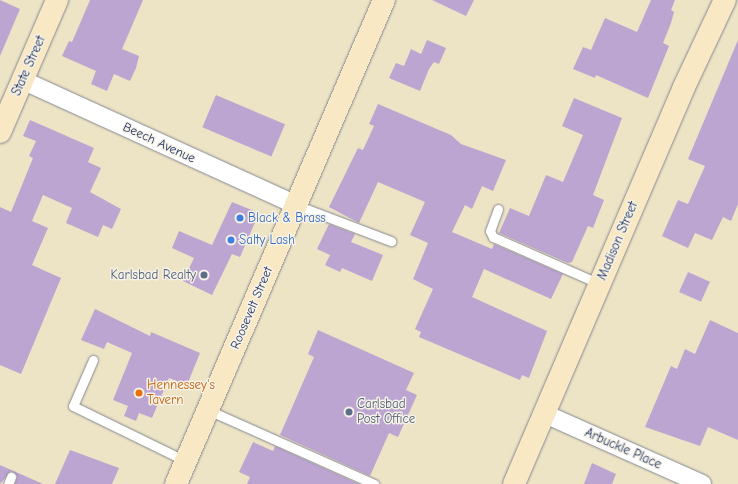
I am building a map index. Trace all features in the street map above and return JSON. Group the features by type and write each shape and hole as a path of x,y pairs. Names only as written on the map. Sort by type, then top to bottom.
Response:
{"street":[{"name":"State Street","path":"0,132 58,0"},
{"name":"Roosevelt Street","path":"176,484 384,0"},
{"name":"Madison Street","path":"514,484 684,87 725,0"},
{"name":"Beech Avenue","path":"22,80 296,206"},
{"name":"Arbuckle Place","path":"545,414 702,484"}],"lane":[{"path":"296,206 391,241"},
{"path":"498,209 490,231 493,237 600,284"},
{"path":"93,360 73,406 186,460"},
{"path":"208,410 374,484"}],"building":[{"path":"0,0 20,9 0,56"},
{"path":"90,0 143,0 122,49 139,56 136,68 130,81 114,74 107,91 91,84 96,71 62,56 69,41 72,42"},
{"path":"432,0 474,0 466,16"},
{"path":"651,0 675,0 671,10 674,12 671,23 663,43 669,46 648,98 596,75 595,78 573,69 583,47 591,50 605,18 637,32"},
{"path":"427,40 446,48 439,64 434,62 429,69 420,91 389,78 396,63 404,66 411,49 421,54"},
{"path":"738,40 738,204 731,221 723,217 712,240 695,233 688,248 662,236 678,200 688,204 705,166 688,159"},
{"path":"216,95 285,124 271,157 202,127"},
{"path":"574,98 622,118 593,195 604,200 593,228 588,226 572,262 568,263 499,233 510,208 529,216 546,175 563,182 583,135 562,126"},
{"path":"378,104 451,135 461,144 506,160 493,191 482,186 472,209 465,205 452,232 492,249 494,244 563,274 551,299 484,269 472,297 547,331 529,378 522,375 520,380 419,337 421,332 415,329 433,289 413,279 428,243 410,235 425,202 378,182 359,223 329,207 358,148 363,150 374,126 369,124"},
{"path":"30,120 94,148 88,162 101,168 90,192 121,209 112,229 103,225 98,237 66,223 72,208 43,195 32,221 48,228 32,265 61,278 21,374 0,365 0,207 11,212 33,158 29,156 36,141 23,136"},
{"path":"232,202 259,213 240,257 232,254 212,295 183,281 194,258 172,248 179,231 212,245"},
{"path":"329,224 355,234 351,242 383,255 372,281 342,268 340,272 325,265 330,255 317,249"},
{"path":"688,272 710,282 701,302 679,292"},
{"path":"95,309 150,336 151,332 200,353 187,385 169,378 152,418 139,413 136,421 124,416 128,406 113,400 132,353 107,342 104,349 81,340"},
{"path":"710,320 738,333 738,440 708,427 700,446 645,427 671,366 677,369 685,349 695,354"},
{"name":"Carlsbad Post Office","path":"318,330 414,373 406,390 417,395 398,437 389,433 370,476 280,435 314,357 308,354"},
{"path":"253,442 273,451 275,446 359,484 247,484 250,477 239,472"},
{"path":"70,450 119,468 112,484 55,484"},
{"path":"592,463 616,474 612,484 584,484"},
{"path":"0,465 43,484 15,484 17,476 11,471 0,484"}],"place":[{"name":"Black & Brass","path":"240,218"},
{"name":"Salty Lash","path":"231,240"},
{"name":"Karlsbad Realty","path":"204,275"},
{"name":"Hennessey's Tavern","path":"139,393"},
{"name":"Carlsbad Post Office","path":"349,412"}]}
